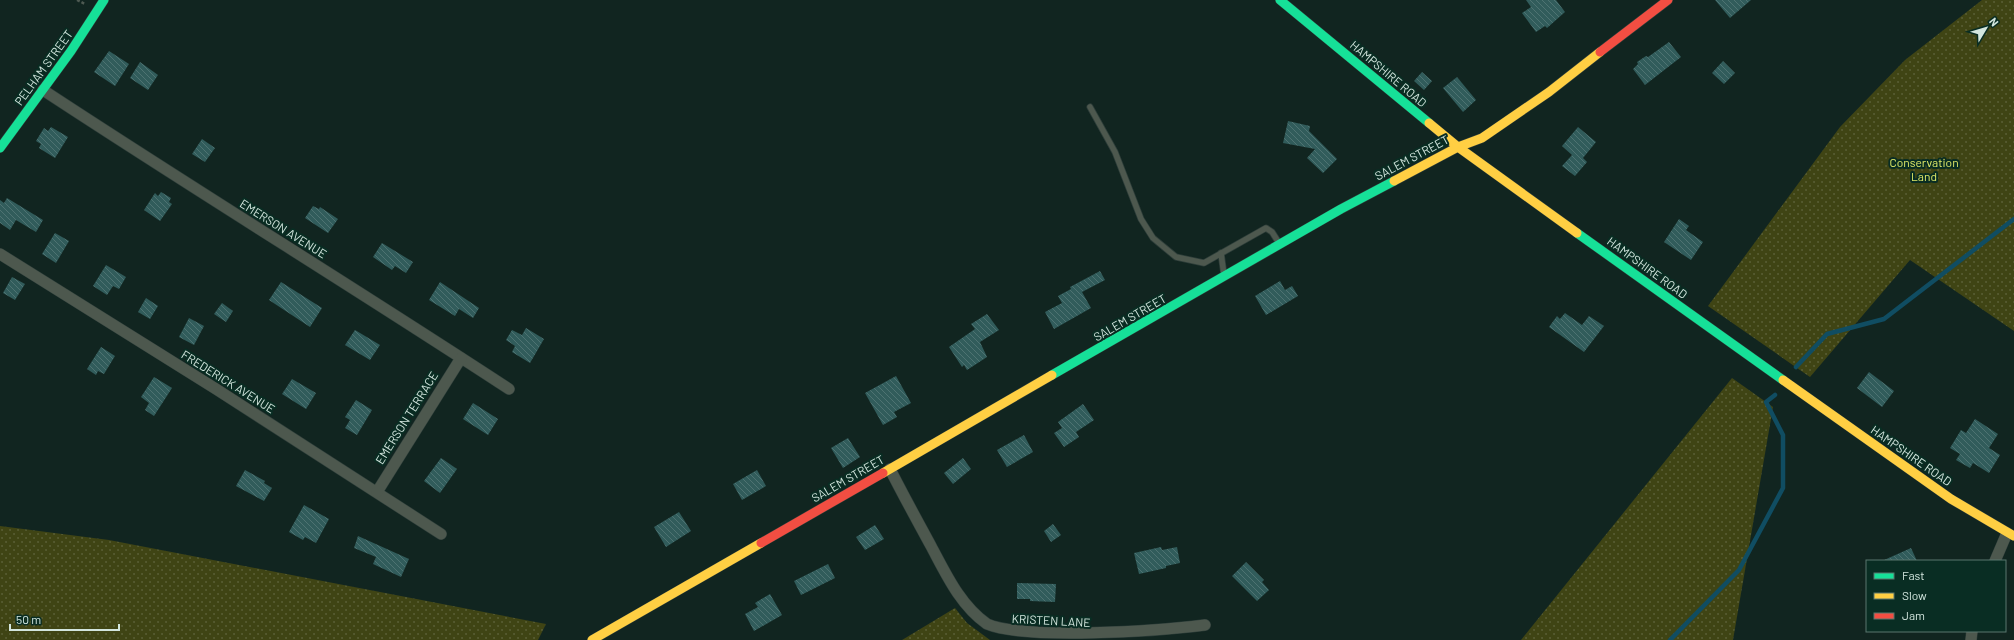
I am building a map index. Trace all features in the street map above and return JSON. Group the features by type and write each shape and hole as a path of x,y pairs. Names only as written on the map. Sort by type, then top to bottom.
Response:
{"street":[{"name":"PELHAM STREET","path":"0,148 75,46 104,0"},
{"name":"HAMPSHIRE ROAD","path":"1280,0 1458,147 1892,458 1951,499 2010,534"},
{"name":"SALEM STREET","path":"592,640 1341,209 1458,147 1482,138 1549,92 1668,0"},
{"name":"EMERSON AVENUE","path":"43,90 167,172 349,285 509,389"},
{"name":"FREDERICK AVENUE","path":"0,254 441,534"},
{"name":"EMERSON TERRACE","path":"377,492 461,358"},
{"name":"KRISTEN LANE","path":"890,469 959,595 976,615 987,624 998,630 1024,636 1086,637 1121,636 1204,625"},
{"path":"1997,560 2010,534"}],"lane":[{"path":"1090,107 1115,152 1141,219 1153,238 1176,257 1204,263 1266,228 1272,232 1280,245"},
{"path":"1221,253 1225,277"}],"green space":[{"name":"Conservation Land","path":"1982,0 2014,0 2014,331 1910,260 1810,377 1708,306 1840,127 1905,60"},
{"path":"1732,378 1773,407 1733,640 1521,640"},
{"path":"0,526 109,540 546,624 538,640 0,640"},
{"path":"955,608 967,623 990,640 902,640"}],"building":[{"path":"1526,0 1556,0 1565,12 1547,28 1545,26 1536,32 1522,13 1531,7"},
{"path":"1715,0 1751,0 1730,18"},
{"path":"1669,42 1681,57 1645,85 1633,69 1638,64 1637,62 1646,56 1648,57"},
{"path":"109,51 129,64 115,86 94,72"},
{"path":"1723,61 1735,73 1724,84 1712,73"},
{"path":"140,62 158,75 148,90 130,78"},
{"path":"1422,72 1432,81 1424,90 1414,81"},
{"path":"1457,77 1476,100 1463,112 1443,88"},
{"path":"1288,121 1310,126 1309,131 1337,159 1323,173 1307,158 1315,149 1283,143"},
{"path":"51,127 68,137 55,158 39,148 41,144 36,141 44,128 48,131"},
{"path":"1578,127 1596,142 1583,158 1587,162 1575,176 1562,166 1572,155 1562,146"},
{"path":"202,139 215,148 205,162 192,154"},
{"path":"161,192 171,198 169,202 172,204 160,221 144,210 155,193 158,196"},
{"path":"7,198 43,220 36,232 16,220 10,230 0,223 0,200 4,203"},
{"path":"313,206 319,209 320,207 338,219 328,233 305,218"},
{"path":"1679,219 1689,226 1686,230 1703,242 1691,260 1664,242"},
{"path":"55,233 69,241 56,263 42,254"},
{"path":"382,243 413,262 406,273 395,266 392,270 373,257"},
{"path":"106,265 126,277 119,289 113,286 107,295 93,286"},
{"path":"1100,271 1105,280 1082,292 1091,308 1054,329 1045,312 1062,303 1058,296 1071,289 1070,287"},
{"path":"12,277 25,284 15,300 3,293"},
{"path":"1280,281 1285,290 1292,286 1298,296 1266,315 1255,296"},
{"path":"281,282 322,308 310,327 269,300"},
{"path":"440,282 479,308 473,318 459,309 455,316 429,300"},
{"path":"146,298 158,306 150,319 138,312"},
{"path":"222,303 233,311 226,322 214,314"},
{"path":"1565,313 1582,325 1589,316 1604,326 1584,352 1549,327 1557,316 1560,319"},
{"path":"987,314 999,330 980,342 987,357 967,370 964,365 962,367 949,347 975,329 971,324"},
{"path":"189,318 204,326 194,345 179,337"},
{"path":"526,328 544,339 530,363 512,352 515,346 506,340 512,330 522,335"},
{"path":"355,330 380,345 370,360 345,345"},
{"path":"101,347 115,356 104,374 98,371 96,375 87,369"},
{"path":"1869,372 1894,391 1882,407 1857,388"},
{"path":"896,376 911,403 894,412 897,417 883,425 865,393"},
{"path":"154,377 172,388 154,416 145,410 149,403 141,397"},
{"path":"292,379 316,393 306,409 282,394"},
{"path":"356,400 372,410 357,435 345,428 350,420 345,417"},
{"path":"473,403 498,419 488,435 463,419"},
{"path":"1083,404 1094,420 1076,432 1079,437 1064,447 1054,433 1062,428 1058,422"},
{"path":"1975,419 1998,434 1989,448 2000,455 1989,473 1973,463 1970,468 1956,460 1960,454 1950,448 1961,430 1966,433"},
{"path":"1024,435 1033,452 1007,467 997,450"},
{"path":"848,438 860,457 843,468 831,448"},
{"path":"441,458 457,469 440,493 424,481"},
{"path":"963,458 971,469 953,484 944,473"},
{"path":"245,470 265,481 264,483 272,488 264,501 236,486"},
{"path":"757,470 766,486 742,500 733,484"},
{"path":"304,505 329,519 316,543 305,537 303,540 289,532"},
{"path":"679,512 691,531 666,547 654,527"},
{"path":"1053,524 1061,535 1051,542 1044,531"},
{"path":"875,525 884,539 865,550 856,537"},
{"path":"358,536 409,559 401,577 373,564 376,557 354,548"},
{"path":"1161,547 1162,550 1177,547 1180,563 1166,566 1166,568 1139,574 1134,553"},
{"path":"1911,548 1917,560 1884,560"},
{"path":"1246,562 1264,580 1262,582 1269,590 1257,601 1232,576"},
{"path":"828,564 835,578 801,595 794,581"},
{"path":"1017,583 1056,584 1055,602 1017,599"},
{"path":"770,594 782,615 754,631 745,614 758,607 755,603"}],"waterway":[{"path":"1796,367 1827,334 1884,319 2014,219"},
{"path":"1670,640 1739,570 1783,488 1783,435 1766,402 1775,395"}],"traffic: fast":[{"path":"0,148 71,51 104,0"},
{"path":"1280,0 1429,123"},
{"path":"1052,375 1341,209 1394,181"},
{"path":"1577,233 1783,380"}],"traffic: slow":[{"path":"1394,181 1458,147 1482,138 1549,92 1600,52"},
{"path":"1429,123 1458,147 1577,233"},
{"path":"883,473 1052,375"},
{"path":"1783,380 1951,499 2014,536"},
{"path":"592,640 761,543"}],"traffic: jam":[{"path":"1600,52 1668,0"},
{"path":"761,543 883,473"}]}
